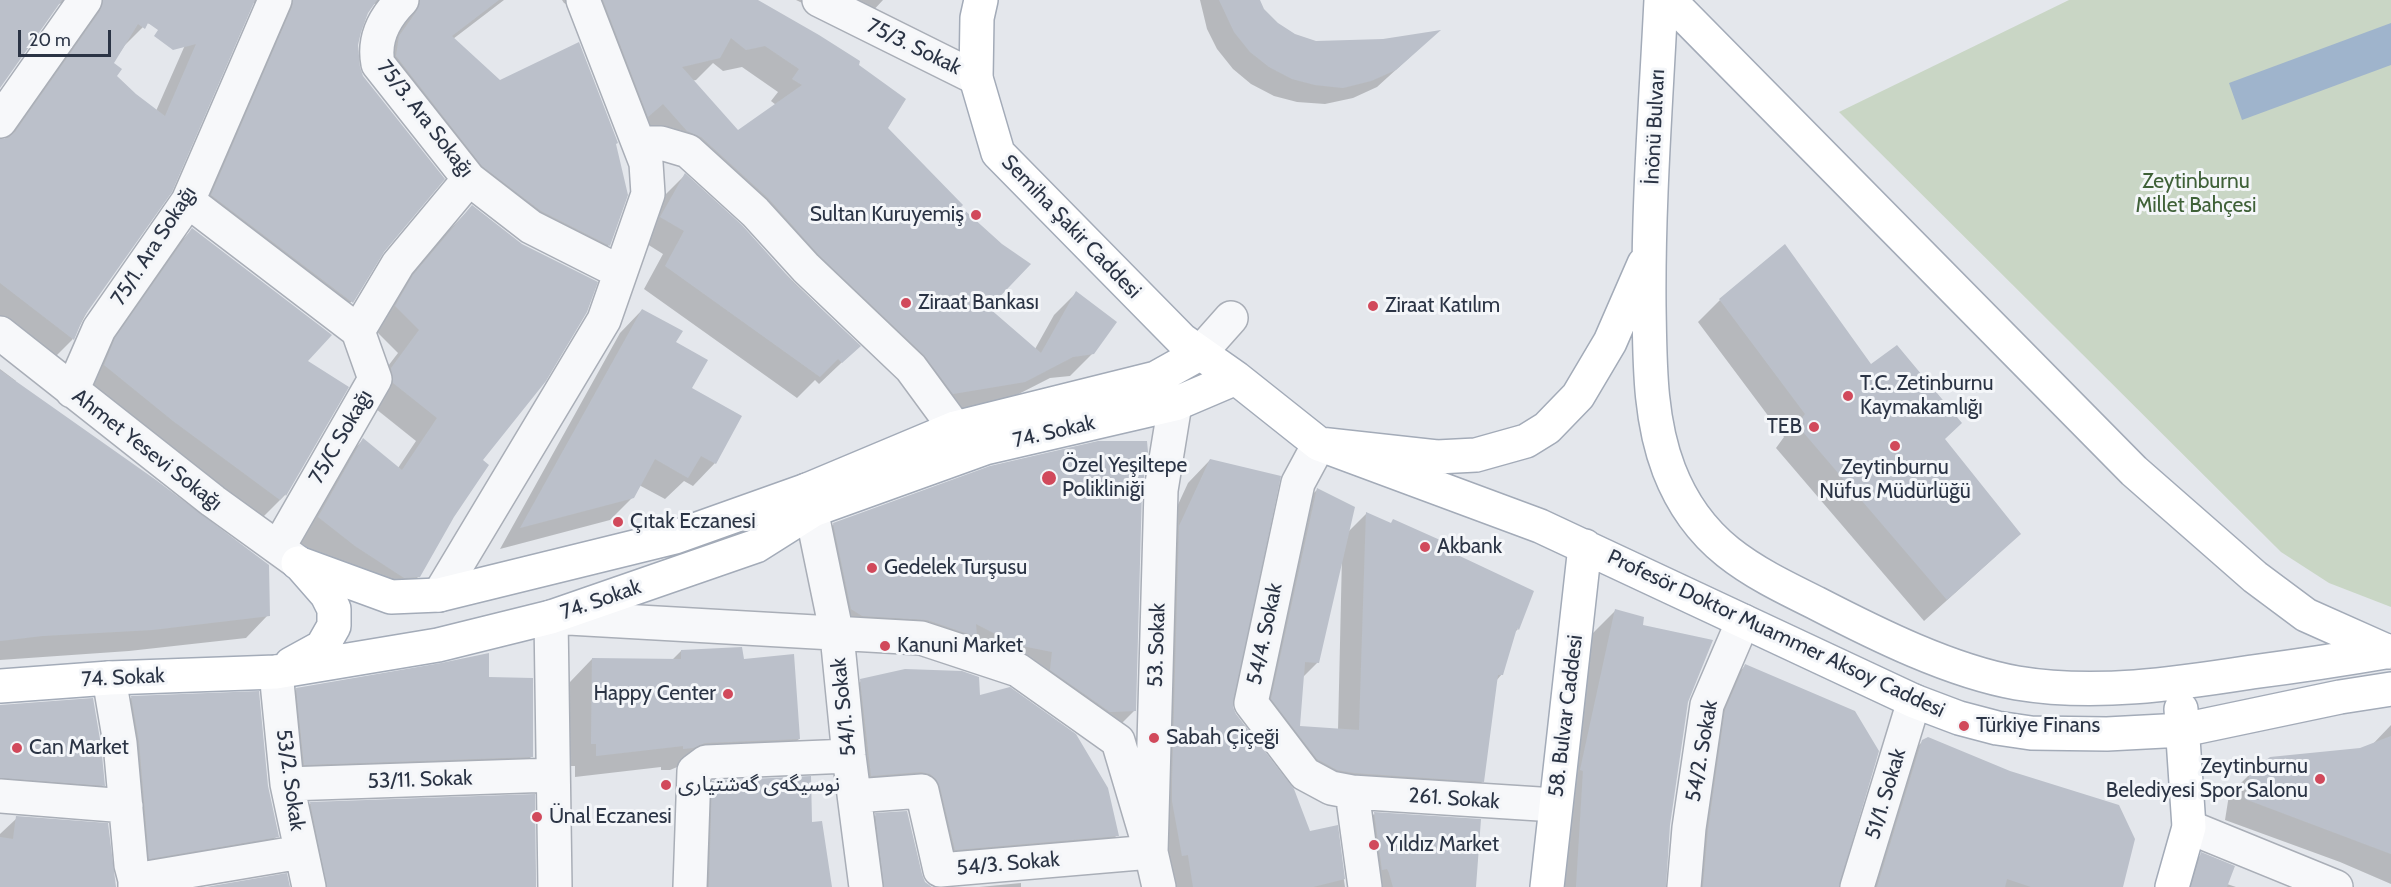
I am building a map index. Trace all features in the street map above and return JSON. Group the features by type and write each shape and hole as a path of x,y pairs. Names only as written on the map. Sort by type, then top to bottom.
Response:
{"main road":[{"name":"Semiha Şakir Caddesi","path":"981,0 976,18 976,78 998,153 1182,340 1236,378 1319,444"},
{"name":"İnönü Bulvarı","path":"1648,255 1661,0"},
{"path":"1669,0 2133,471 2255,577 2306,615 2390,652"},
{"path":"1319,444 1437,457 1476,455 1526,441 1547,428 1578,396 1610,342 1648,255"},
{"name":"Profesör Doktor Muammer Aksoy Caddesi","path":"1648,255 1650,377 1661,442 1670,471 1689,508 1721,548 1750,569 1864,628 1978,674 2019,683 2084,689 2178,683 2390,652"},
{"name":"74. Sokak","path":"0,686 109,678 276,672 438,645 551,617 756,546 810,500 955,428 1156,378 1199,354"},
{"name":"74. Sokak","path":"288,555 391,597 439,595 675,537 985,448 1174,404 1236,378"},
{"name":"Profesör Doktor Muammer Aksoy Caddesi","path":"1319,444 1540,526 1914,701 1959,718 1997,728 2031,733 2107,734 2183,730 2340,697 2391,689"},
{"name":"58. Bulvar Caddesi","path":"1547,887 1585,546"},
{"path":"276,672 322,646 334,626 334,609 327,595 288,555"},
{"path":"2172,887 2189,827 2178,683"}],"street":[{"path":"0,121 84,0"},
{"name":"75/1. Ara Sokağı","path":"72,391 99,329 188,201 275,0"},
{"name":"75/3. Ara Sokağı","path":"402,0 387,15 378,40 376,52 378,64 469,179 531,227 620,272"},
{"path":"439,595 604,320 648,194 646,163 583,0"},
{"name":"75/3. Sokak","path":"819,0 976,78"},
{"path":"639,143 661,143 688,151 755,212 806,268 911,368 955,428"},
{"path":"188,201 358,332 398,264 469,179"},
{"path":"1199,354 1231,318"},
{"name":"75/C Sokağı","path":"288,555 375,379 358,332"},
{"name":"Ahmet Yesevi Sokağı","path":"0,333 213,501 288,555"},
{"name":"53. Sokak","path":"1159,887 1151,852 1161,490 1174,404"},
{"name":"54/4. Sokak","path":"1319,444 1298,483 1251,703 1305,774 1331,788 1352,792"},
{"name":"54/1. Sokak","path":"810,500 837,635 849,756 866,887"},
{"path":"555,887 551,617 921,638 1018,670 1118,741 1151,852"},
{"name":"54/2. Sokak","path":"1684,887 1689,828 1707,705 1743,621"},
{"name":"53/2. Sokak","path":"276,672 287,784 309,887"},
{"path":"109,678 120,743 135,884 301,852"},
{"name":"51/1. Sokak","path":"1857,887 1914,701"},
{"path":"690,887 694,771 706,762 849,756"},
{"name":"53/11. Sokak","path":"287,784 553,775"},
{"name":"54/3. Sokak","path":"855,796 922,791 940,870 1151,852"},
{"path":"1352,792 1365,887"},
{"name":"261. Sokak","path":"1352,792 1555,805"},
{"path":"0,796 126,806"},
{"path":"2189,827 2336,887"}],"green space":[{"name":"Zeytinburnu Millet Bahçesi","path":"2069,0 2391,0 2391,607 2329,583 2281,552 1839,112"}],"water":[{"path":"2391,23 2391,65 2242,120 2229,83"}],"building":[{"path":"0,0 62,0 0,88"},
{"path":"103,0 255,0 172,192 83,318 74,340 0,283 0,139 8,138 15,132 100,11","holes":["148,23 158,30 154,36 173,50 196,44 165,116 117,76 122,69 114,63 138,24 145,29"]},
{"path":"293,0 377,0 368,13 358,45 363,76 445,179 384,252 353,303 211,195"},
{"path":"420,0 499,0 452,36 500,80 579,42 618,143 616,144 628,195 610,246 541,211 482,166 396,56 399,36 416,12"},
{"path":"603,0 758,0 860,61 859,65 906,99 888,128 963,205 961,207 1002,244 1031,264 989,308 1041,353 1076,291 1117,322 1094,354 1073,357 1025,382 953,394 924,355 819,255 768,198 701,137 687,131 663,104 648,117","holes":["731,38 746,50 765,46 799,69 792,79 802,85 738,130 682,67 720,58"]},
{"path":"1219,0 1260,0 1264,9 1278,23 1295,34 1316,41 1383,39 1441,30 1396,70 1371,81 1343,88 1315,85 1292,79 1269,67 1250,52 1234,32"},
{"path":"685,173 742,225 793,282 861,346 842,363 838,359 820,377 665,266 684,231 660,217"},
{"path":"472,205 522,244 598,282 587,312 546,381 483,460 489,465 454,517 420,577 404,578 355,546 318,517 363,438 402,470 437,418 393,383 391,368 419,330 395,306 413,275"},
{"path":"192,228 332,335 308,361 349,387 286,496 285,494 280,500 173,421 104,365 115,338"},
{"path":"1785,244 1871,364 1897,345 1962,423 1945,439 2021,534 1947,600 1797,425 1805,414 1719,299"},
{"path":"642,309 683,331 676,342 708,360 692,388 742,416 716,464 701,456 688,478 655,459 634,498 520,528"},
{"path":"0,370 156,480 269,565 270,616 152,630 42,636 0,641"},
{"path":"1098,441 1147,441 1148,452 1142,489 1136,711 1110,712 1050,670 1052,652 1017,645 976,624 977,637 927,620 862,616 851,609 833,523 990,466"},
{"path":"1210,459 1281,476 1233,707 1294,789 1310,831 1338,825 1345,879 1313,887 1193,887 1188,855 1182,856 1172,801 1179,526"},
{"path":"1317,488 1355,507 1319,663 1305,662 1300,726 1359,730 1366,512 1391,523 1393,519 1449,544 1447,550 1534,591 1519,630 1517,628 1503,675 1498,675 1484,782 1337,770 1317,759 1271,699"},
{"path":"1615,609 1644,617 1643,625 1713,640 1688,702 1670,825 1666,887 1576,887 1583,771 1580,770"},
{"path":"742,647 744,659 794,654 800,739 705,743 693,748 683,749 683,746 596,756 596,744 591,744 592,658 681,659 681,650"},
{"path":"489,653 489,677 533,678 533,757 304,765 296,688"},
{"path":"1745,664 1855,711 1879,751 1839,887 1703,887 1708,830 1725,710"},
{"path":"905,669 962,671 979,677 980,695 1010,687 1076,734 1108,788 1119,836 955,850 936,779 930,774 921,772 871,776 860,679"},
{"path":"259,691 268,786 279,837 149,859 139,741 131,696"},
{"path":"93,698 105,786 0,778 0,705"},
{"name":"Zeytinburnu Belediyesi Spor Salonu","path":"2391,736 2391,854 2245,799 2250,772 2270,757 2360,748"},
{"path":"1928,737 2010,771 2119,805 2135,839 2123,887 2031,887 2007,879 2005,887 1877,887 1922,740"},
{"path":"811,776 812,822 822,821 832,887 709,887 712,781"},
{"path":"535,794 536,887 327,887 310,802"},
{"path":"907,811 922,874 925,882 932,887 884,887 875,813"},
{"path":"1374,812 1481,819 1476,887 1393,887 1387,869 1382,870"},
{"path":"16,816 108,823 116,887 0,887 0,837 13,839"},
{"path":"2201,852 2235,866 2227,887 2191,887"},
{"path":"287,873 290,887 206,887"}],"place":[{"name":"Sultan Kuruyemiş","path":"976,215"},
{"name":"Ziraat Bankası","path":"906,303"},
{"name":"Ziraat Katılım","path":"1373,306"},
{"name":"T.C. Zetinburnu Kaymakamlığı","path":"1848,396"},
{"name":"TEB","path":"1814,427"},
{"name":"Zeytinburnu Nüfus Müdürlüğü","path":"1895,446"},
{"name":"Özel Yeşiltepe Polikliniği","path":"1049,478"},
{"name":"Çıtak Eczanesi","path":"618,522"},
{"name":"Akbank","path":"1425,547"},
{"name":"Gedelek Turşusu","path":"872,568"},
{"name":"Kanuni Market","path":"885,646"},
{"name":"Happy Center","path":"728,694"},
{"name":"Türkiye Finans","path":"1964,726"},
{"name":"Sabah Çiçeği","path":"1154,738"},
{"name":"Can Market","path":"17,748"},
{"name":"Zeytinburnu Belediyesi Spor Salonu","path":"2320,779"},
{"name":"نوسیگەی گەشتیاری","path":"666,785"},
{"name":"Ünal Eczanesi","path":"537,817"},
{"name":"Yıldız Market","path":"1374,845"}]}
